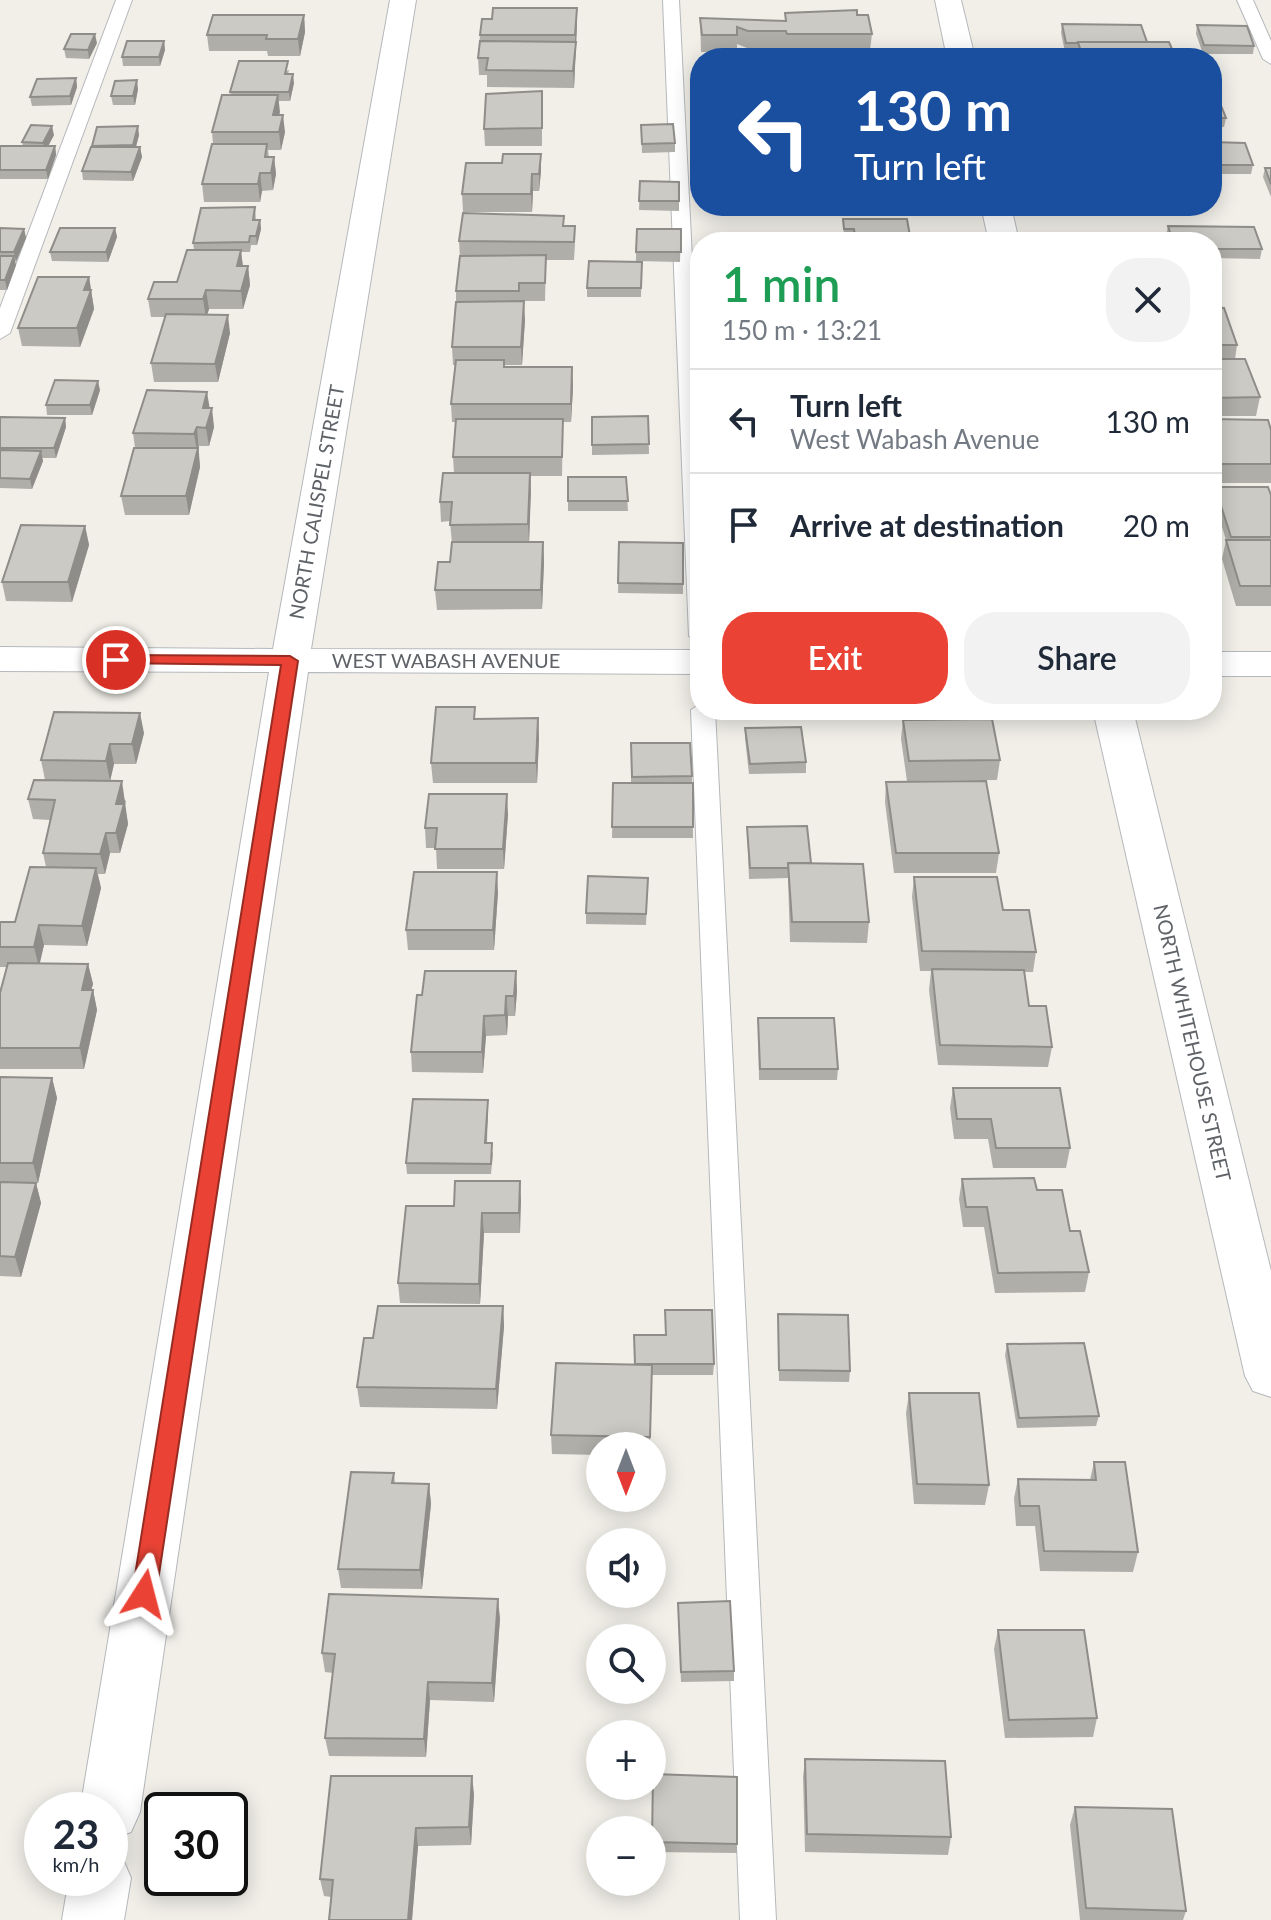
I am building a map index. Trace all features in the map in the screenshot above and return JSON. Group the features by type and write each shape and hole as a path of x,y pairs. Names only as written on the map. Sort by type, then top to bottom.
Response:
{"street":[{"name":"NORTH CALISPEL STREET","path":"113,1792 290,661 403,0"},
{"path":"948,0 959,48"},
{"name":"WEST WABASH AVENUE","path":"0,659 690,662"},
{"path":"1222,664 1271,664"},
{"name":"NORTH WHITEHOUSE STREET","path":"1115,720 1271,1376"},
{"path":"93,1920 97,1896"}],"lane":[{"path":"0,333 124,0"},
{"path":"671,0 690,417"},
{"path":"1245,0 1271,59"},
{"path":"703,720 758,1920"}],"building":[{"path":"493,8 577,8 575,35 480,35 482,19 492,19"},
{"path":"857,10 857,15 868,15 872,34 787,34 786,31 748,31 737,27 737,35 702,35 700,18 786,21 785,13"},
{"path":"213,15 304,15 298,39 266,39 267,35 207,35"},
{"path":"1062,24 1141,25 1147,42 1066,43"},
{"path":"1197,25 1247,26 1254,46 1204,45"},
{"path":"71,34 95,34 88,50 64,49"},
{"path":"127,41 164,41 159,57 122,57"},
{"path":"480,41 576,42 573,71 486,70 488,58 478,58"},
{"path":"1078,42 1169,42 1172,48 1080,48"},
{"path":"239,61 288,61 285,74 293,74 289,92 230,92"},
{"path":"76,78 70,96 30,97 37,79"},
{"path":"137,80 133,96 111,96 115,81"},
{"path":"542,91 542,128 484,129 486,94"},
{"path":"222,95 278,95 273,115 283,115 279,132 212,132"},
{"path":"673,124 675,143 642,144 641,125"},
{"path":"31,125 52,126 43,143 22,142"},
{"path":"138,126 133,145 92,146 97,127"},
{"path":"1222,142 1245,143 1253,165 1222,165"},
{"path":"212,144 267,144 265,157 274,157 271,173 260,173 258,184 202,184"},
{"path":"0,146 55,146 46,170 0,170"},
{"path":"91,147 140,147 131,172 82,171"},
{"path":"503,154 541,154 539,174 532,174 531,194 462,194 466,163 502,163"},
{"path":"1265,168 1271,168 1271,184"},
{"path":"640,181 679,182 679,201 639,201"},
{"path":"255,207 253,220 260,220 256,236 250,236 249,242 193,243 201,208"},
{"path":"463,213 564,216 563,226 575,226 574,242 459,241"},
{"path":"843,219 907,219 909,232 854,232 854,229 844,229"},
{"path":"1168,226 1254,227 1262,249 1222,249 1222,232 1170,232"},
{"path":"0,228 24,229 14,252 0,252"},
{"path":"60,228 115,228 106,252 50,252"},
{"path":"637,229 681,229 681,252 636,252"},
{"path":"187,250 241,250 237,266 248,266 241,291 206,290 203,299 148,299 154,282 177,282"},
{"path":"546,255 545,283 519,283 519,291 456,291 460,256"},
{"path":"0,256 14,256 5,280 0,280"},
{"path":"589,261 642,262 641,288 587,288"},
{"path":"38,277 89,277 84,290 91,290 77,328 18,328"},
{"path":"524,301 521,347 452,347 456,302"},
{"path":"1222,308 1224,308 1237,345 1222,345"},
{"path":"166,314 228,315 215,364 151,363"},
{"path":"1222,359 1245,359 1260,397 1222,398"},
{"path":"456,360 504,360 504,367 572,367 571,404 451,404"},
{"path":"55,380 98,381 90,405 46,405"},
{"path":"147,390 207,392 203,408 212,408 206,428 197,427 194,434 133,433"},
{"path":"648,416 649,444 592,445 592,417"},
{"path":"0,417 65,418 54,448 0,448"},
{"path":"456,419 563,419 562,457 453,457"},
{"path":"1222,419 1268,420 1271,464 1222,464"},
{"path":"134,448 198,448 186,496 121,496"},
{"path":"0,450 41,451 30,479 0,478"},
{"path":"443,473 530,473 528,524 450,525 452,502 440,502"},
{"path":"568,477 626,477 628,501 568,501"},
{"path":"1222,487 1268,487 1271,495 1271,537 1231,537 1222,509"},
{"path":"21,525 85,526 68,582 2,582"},
{"path":"1226,540 1271,540 1271,586 1240,586"},
{"path":"452,542 543,542 541,590 435,590 438,562 450,562"},
{"path":"619,542 683,543 683,584 618,583"},
{"path":"436,707 475,707 474,719 538,718 536,763 431,763"},
{"path":"54,712 140,713 132,744 110,744 106,761 41,760"},
{"path":"903,720 992,720 1000,760 909,761"},
{"path":"801,727 806,762 750,764 745,728"},
{"path":"631,743 690,743 692,776 632,777"},
{"path":"34,780 122,781 116,804 124,804 116,833 106,833 100,854 43,853 55,800 28,799"},
{"path":"986,781 999,853 896,853 886,782"},
{"path":"613,783 693,783 693,827 612,827"},
{"path":"429,794 507,794 503,849 435,849 437,828 425,828"},
{"path":"807,826 811,863 788,863 789,868 750,868 747,827"},
{"path":"788,863 863,864 869,922 792,922"},
{"path":"30,867 96,868 82,926 39,925 34,947 0,947 0,922 15,922"},
{"path":"414,872 497,872 493,930 406,930"},
{"path":"588,876 648,878 646,914 586,913"},
{"path":"914,877 997,877 1003,910 1029,910 1036,952 922,951"},
{"path":"8,963 88,964 82,990 93,990 80,1048 0,1048 0,993"},
{"path":"932,969 1024,970 1029,1006 1046,1006 1052,1047 940,1045"},
{"path":"425,971 516,971 514,996 506,996 505,1015 484,1016 482,1052 411,1052 417,995 422,995"},
{"path":"758,1018 834,1018 838,1069 760,1069"},
{"path":"0,1077 52,1078 33,1163 0,1163"},
{"path":"953,1088 1060,1088 1070,1148 996,1148 991,1119 957,1119"},
{"path":"413,1099 488,1100 485,1143 492,1143 491,1164 406,1163"},
{"path":"1034,1178 1037,1190 1062,1190 1070,1231 1080,1231 1089,1272 998,1273 987,1207 966,1207 962,1179"},
{"path":"455,1181 520,1181 519,1213 482,1213 479,1284 398,1283 406,1206 454,1206"},
{"path":"0,1182 36,1183 15,1257 0,1256"},
{"path":"378,1306 503,1306 496,1389 357,1387 364,1338 373,1338"},
{"path":"665,1310 712,1310 714,1364 635,1364 634,1335 666,1335"},
{"path":"778,1314 848,1315 850,1371 779,1370"},
{"path":"1084,1343 1099,1416 1019,1418 1007,1344"},
{"path":"556,1363 652,1365 650,1432 551,1435"},
{"path":"909,1393 979,1393 989,1485 917,1484"},
{"path":"1094,1462 1125,1462 1138,1552 1044,1551 1039,1506 1020,1506 1018,1479 1096,1480"},
{"path":"351,1472 394,1473 392,1483 429,1484 420,1570 338,1569"},
{"path":"329,1594 498,1599 492,1683 428,1682 424,1739 325,1738 335,1654 322,1653"},
{"path":"730,1601 734,1671 681,1672 678,1603"},
{"path":"998,1630 1084,1630 1097,1718 1009,1720"},
{"path":"805,1759 945,1761 951,1837 807,1834"},
{"path":"666,1774 737,1777 737,1844 666,1842 666,1816 652,1816 653,1800 666,1800"},
{"path":"331,1776 472,1776 469,1827 416,1828 408,1920 329,1920 333,1880 320,1879"},
{"path":"1075,1807 1172,1809 1186,1911 1086,1908"}],"route":[{"path":"116,660 290,661 144,1594"}]}
